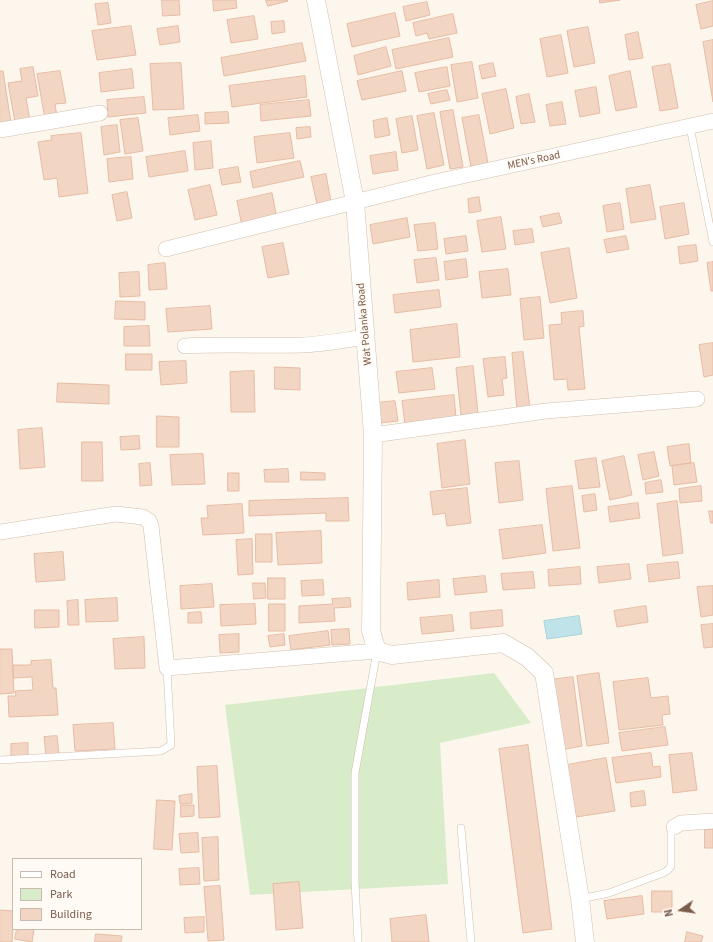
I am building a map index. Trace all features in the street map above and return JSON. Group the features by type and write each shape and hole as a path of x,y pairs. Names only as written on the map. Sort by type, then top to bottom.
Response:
{"street":[{"name":"Wat Polanka Road","path":"316,0 355,202 374,435 371,631 377,651"},
{"path":"0,130 100,113"},
{"name":"MEN's Road","path":"166,249 435,182 713,121"},
{"path":"185,346 304,345 366,337"},
{"path":"374,435 546,411 697,399"},
{"path":"0,532 116,514 142,517 149,521 151,526 168,668 377,651 392,655 503,643 527,657 544,674 580,899 585,942"},
{"path":"674,827 681,823 713,821"}],"lane":[{"path":"690,127 713,242"},
{"path":"358,942 354,882 355,773 377,651"},
{"path":"0,760 161,751 171,745 168,668"},
{"path":"580,899 609,892 663,874 671,866 671,833 674,827"},
{"path":"461,828 471,942"}],"green space":[{"path":"494,673 531,723 440,743 448,884 250,895 225,705"}],"water":[{"path":"579,616 582,634 547,639 544,621"}],"building":[{"path":"162,0 179,0 180,15 163,16"},
{"path":"213,0 236,0 237,8 214,11"},
{"path":"266,0 287,0 288,1 268,6"},
{"path":"600,0 620,0 600,3"},
{"path":"713,1 713,26 701,29 696,5"},
{"path":"427,2 430,15 406,21 403,7"},
{"path":"108,3 111,23 98,25 95,4"},
{"path":"395,13 400,36 352,47 347,24"},
{"path":"453,14 457,33 429,39 427,33 416,36 413,23"},
{"path":"254,16 258,39 231,43 227,20"},
{"path":"284,21 285,32 272,34 271,22"},
{"path":"131,26 136,55 97,60 92,31"},
{"path":"178,26 180,42 160,45 157,29"},
{"path":"588,27 595,63 574,67 567,31"},
{"path":"638,32 643,58 629,60 625,35"},
{"path":"561,35 568,73 547,77 540,39"},
{"path":"449,38 453,57 396,69 392,50"},
{"path":"713,40 713,102 703,42"},
{"path":"302,43 306,61 224,76 221,58"},
{"path":"386,47 391,66 358,75 354,56"},
{"path":"472,62 478,98 457,102 451,65"},
{"path":"181,63 184,109 153,110 150,64"},
{"path":"493,63 496,76 482,79 479,66"},
{"path":"670,64 678,108 660,111 652,67"},
{"path":"33,67 38,96 26,98 30,120 15,122 8,83 22,81 20,69"},
{"path":"447,67 450,86 419,92 415,73"},
{"path":"132,69 134,88 101,92 99,73"},
{"path":"0,71 3,71 11,123 0,125"},
{"path":"60,71 66,103 55,104 57,117 45,119 37,74"},
{"path":"402,71 406,91 362,100 357,81"},
{"path":"630,71 637,107 616,111 609,76"},
{"path":"305,76 307,97 232,107 229,86"},
{"path":"596,87 600,113 580,117 575,91"},
{"path":"506,89 514,128 490,134 482,94"},
{"path":"447,90 450,100 431,104 428,94"},
{"path":"529,94 535,122 521,124 516,97"},
{"path":"144,97 146,113 108,117 107,100"},
{"path":"309,100 311,116 261,121 260,105"},
{"path":"562,102 566,124 550,126 546,105"},
{"path":"453,110 463,167 450,169 440,112"},
{"path":"228,112 229,123 205,124 205,113"},
{"path":"434,113 444,165 427,169 417,116"},
{"path":"198,115 200,131 170,135 168,118"},
{"path":"479,115 488,163 471,167 462,118"},
{"path":"412,116 418,150 402,153 396,119"},
{"path":"138,118 143,151 125,154 120,120"},
{"path":"387,118 390,135 375,138 373,121"},
{"path":"117,125 120,152 104,155 101,127"},
{"path":"310,127 311,137 297,139 296,128"},
{"path":"81,133 88,193 59,197 57,178 44,180 38,142 52,140 51,136"},
{"path":"290,133 294,158 257,163 254,137"},
{"path":"211,141 213,168 195,170 193,143"},
{"path":"185,151 188,171 149,177 146,157"},
{"path":"396,152 398,170 373,174 370,156"},
{"path":"131,157 133,179 109,182 107,159"},
{"path":"300,161 304,177 253,188 250,172"},
{"path":"238,167 241,182 222,185 219,170"},
{"path":"326,174 331,202 317,204 311,177"},
{"path":"210,185 217,215 195,220 188,190"},
{"path":"650,185 656,219 631,223 626,189"},
{"path":"127,192 132,218 117,221 112,195"},
{"path":"272,193 277,219 242,226 237,201"},
{"path":"479,197 481,211 469,213 468,199"},
{"path":"620,203 624,229 607,232 603,206"},
{"path":"684,203 689,234 665,239 660,207"},
{"path":"559,213 562,223 543,227 540,217"},
{"path":"501,217 506,249 482,252 477,221"},
{"path":"407,218 410,237 373,244 370,225"},
{"path":"435,223 438,249 418,251 414,225"},
{"path":"532,229 534,242 515,245 513,231"},
{"path":"466,236 468,251 446,254 444,239"},
{"path":"626,236 629,249 607,253 604,240"},
{"path":"283,243 289,274 268,278 262,247"},
{"path":"696,245 698,261 680,264 678,247"},
{"path":"569,248 577,298 550,303 541,253"},
{"path":"436,258 439,280 417,283 414,260"},
{"path":"466,259 468,277 446,280 444,262"},
{"path":"713,262 713,291 711,291 707,263"},
{"path":"165,263 167,289 149,290 148,265"},
{"path":"508,269 511,295 482,298 479,272"},
{"path":"139,272 140,296 120,297 119,273"},
{"path":"439,290 441,307 395,313 393,295"},
{"path":"540,297 544,338 524,340 520,299"},
{"path":"116,301 145,302 145,320 115,319"},
{"path":"210,306 212,329 168,332 166,309"},
{"path":"583,311 584,326 579,327 585,389 568,390 567,379 554,380 549,325 562,324 561,313"},
{"path":"457,324 460,357 413,362 410,330"},
{"path":"149,326 150,346 124,346 124,327"},
{"path":"713,343 713,375 704,377 699,345"},
{"path":"523,352 530,408 517,410 512,353"},
{"path":"126,354 152,354 152,370 126,370"},
{"path":"505,357 507,378 502,379 504,395 488,397 483,359"},
{"path":"186,361 187,383 161,385 159,362"},
{"path":"473,366 478,413 461,415 456,368"},
{"path":"275,367 300,368 300,390 275,389"},
{"path":"432,368 435,389 399,393 396,372"},
{"path":"254,371 255,412 231,412 230,372"},
{"path":"58,383 109,385 109,404 57,402"},
{"path":"454,395 456,418 405,424 402,401"},
{"path":"395,401 398,421 380,423 377,403"},
{"path":"157,416 179,417 179,447 157,447"},
{"path":"42,428 45,467 20,469 18,430"},
{"path":"139,436 140,449 121,450 120,437"},
{"path":"465,440 470,484 442,488 437,444"},
{"path":"82,442 102,442 103,481 82,481"},
{"path":"689,444 691,463 670,466 667,447"},
{"path":"654,452 659,476 643,480 638,455"},
{"path":"203,454 205,484 172,485 170,455"},
{"path":"624,456 632,495 610,500 602,461"},
{"path":"596,458 600,487 579,489 575,461"},
{"path":"519,461 523,500 499,503 495,463"},
{"path":"150,463 152,485 140,486 139,464"},
{"path":"694,463 697,482 674,485 672,466"},
{"path":"288,469 289,482 265,482 264,470"},
{"path":"301,472 325,473 325,480 301,480"},
{"path":"228,473 239,473 239,491 228,491"},
{"path":"661,480 663,492 646,494 645,483"},
{"path":"572,486 580,548 553,551 546,489"},
{"path":"701,486 702,501 680,503 679,489"},
{"path":"467,488 471,523 447,526 445,513 433,515 430,492"},
{"path":"595,494 597,510 584,512 582,496"},
{"path":"348,498 349,521 326,521 326,513 249,516 249,501"},
{"path":"677,501 683,553 663,556 657,504"},
{"path":"638,503 640,518 610,522 608,507"},
{"path":"242,504 244,533 203,535 201,518 208,518 207,506"},
{"path":"709,511 713,511 713,523 711,523"},
{"path":"542,525 546,553 503,559 499,530"},
{"path":"321,531 322,563 278,565 276,533"},
{"path":"256,534 272,534 272,562 256,562"},
{"path":"252,539 253,574 238,575 236,540"},
{"path":"63,552 65,580 36,582 34,554"},
{"path":"678,562 680,578 649,582 647,565"},
{"path":"629,564 631,579 599,583 597,567"},
{"path":"580,567 581,584 549,586 548,570"},
{"path":"533,572 535,588 503,590 501,574"},
{"path":"485,576 487,592 455,595 453,579"},
{"path":"268,578 285,578 285,599 268,599"},
{"path":"323,580 324,595 302,596 301,581"},
{"path":"439,580 440,597 408,600 407,583"},
{"path":"253,583 265,583 266,598 254,599"},
{"path":"212,584 214,607 181,609 180,586"},
{"path":"713,586 713,615 701,617 697,587"},
{"path":"117,598 118,621 86,622 85,600"},
{"path":"350,598 351,607 334,608 335,621 299,623 299,606 333,604 332,599"},
{"path":"78,600 79,625 68,625 67,601"},
{"path":"255,604 256,624 221,626 220,605"},
{"path":"269,604 285,604 285,631 269,631"},
{"path":"646,606 648,622 617,627 614,611"},
{"path":"35,610 59,610 59,627 35,628"},
{"path":"502,610 503,626 471,629 470,613"},
{"path":"201,612 202,623 188,623 188,613"},
{"path":"452,615 454,631 422,634 420,618"},
{"path":"713,624 713,647 704,648 701,625"},
{"path":"349,629 350,644 332,645 331,630"},
{"path":"328,631 330,645 291,650 289,636"},
{"path":"239,634 239,652 220,653 219,635"},
{"path":"284,634 285,645 270,647 268,636"},
{"path":"144,637 145,668 115,669 113,639"},
{"path":"0,649 12,649 14,693 0,694"},
{"path":"51,660 53,688 56,688 58,715 9,717 8,696 16,696 15,691 33,690 32,677 13,678 13,665 31,665 31,661"},
{"path":"599,673 609,743 587,746 577,676"},
{"path":"573,677 582,746 560,750 550,680"},
{"path":"648,678 651,698 668,696 670,714 662,715 663,725 619,730 613,682"},
{"path":"113,723 115,749 75,751 73,725"},
{"path":"665,727 668,745 622,751 619,733"},
{"path":"57,736 59,754 46,755 44,737"},
{"path":"28,743 28,757 11,758 11,744"},
{"path":"528,745 552,929 523,933 499,749"},
{"path":"651,753 653,767 660,766 661,777 616,783 612,758"},
{"path":"692,753 697,790 673,793 669,755"},
{"path":"606,758 615,811 576,817 567,765"},
{"path":"217,766 220,817 199,818 197,767"},
{"path":"644,791 646,805 631,807 630,793"},
{"path":"192,794 192,803 180,804 179,796"},
{"path":"157,800 175,801 172,850 154,849"},
{"path":"181,805 194,805 194,816 181,817"},
{"path":"705,829 713,829 713,848 705,848"},
{"path":"198,833 199,852 181,853 179,834"},
{"path":"218,837 219,880 204,881 202,838"},
{"path":"199,868 200,884 180,885 179,869"},
{"path":"299,882 303,928 276,930 273,884"},
{"path":"220,886 224,940 208,941 204,887"},
{"path":"652,891 672,891 672,912 652,912"},
{"path":"642,896 644,914 607,919 604,901"},
{"path":"0,910 12,911 12,942 0,942"},
{"path":"426,915 429,942 392,942 390,919"},
{"path":"204,917 204,932 185,933 184,918"},
{"path":"17,930 34,930 32,942 15,939"},
{"path":"687,932 703,936 701,942 685,942"},
{"path":"96,934 122,936 121,942 95,942"}]}
